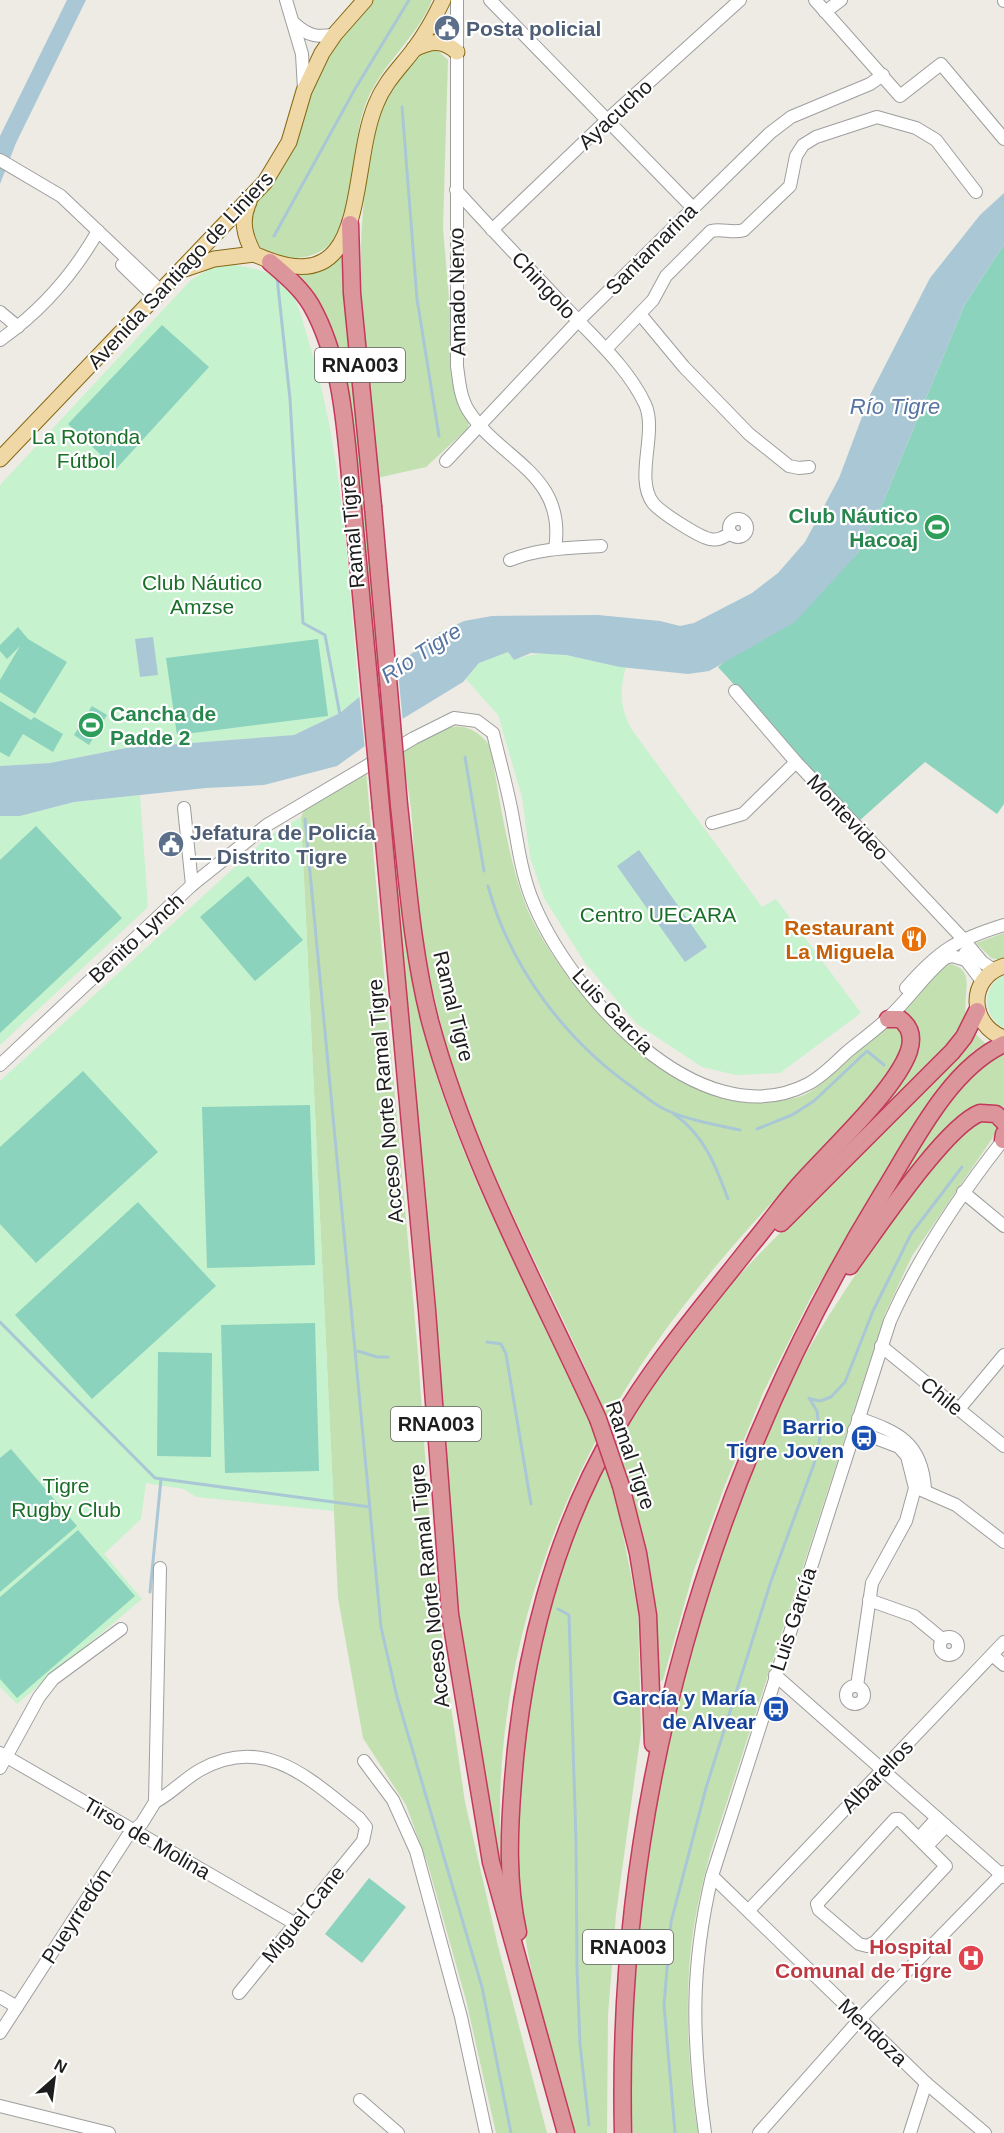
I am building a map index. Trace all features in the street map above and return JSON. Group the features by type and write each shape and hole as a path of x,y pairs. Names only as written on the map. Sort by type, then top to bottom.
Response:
{"highway":[{"name":"Ramal Tigre","path":"350,224 352,293 399,805 413,927 430,1020 471,1148 519,1256 598,1419 621,1486 638,1553 648,1615 654,1763"},
{"name":"Ramal Tigre","path":"270,262 303,294 311,305 325,339 339,393 353,509 381,808"},
{"name":"Acceso Norte Ramal Tigre","path":"381,808 427,1310 450,1614 491,1862 566,2133"},
{"path":"729,1274 952,1052 964,1036 977,1011"},
{"path":"537,2033 516,1924 510,1848 516,1741 525,1676 542,1606 564,1540 593,1473 617,1426 651,1371 799,1185 851,1129 902,1065 910,1044 910,1031 900,1019 888,1019"},
{"path":"654,1763 701,1586 734,1489 778,1388 832,1278 928,1120 977,1059 1004,1044"},
{"path":"805,1334 897,1202 948,1138 972,1116 980,1113 996,1114 1004,1122"},
{"path":"1004,1134 1004,1140"},
{"name":"RNA003","path":"623,2133 623,2026 630,1928 654,1763"}],"main road":[{"name":"Avenida Santiago de Liniers","path":"0,459 254,195 281,159 296,121 304,91 316,65 335,34 365,0"},
{"name":"Ramal Tigre","path":"254,254 270,262 290,267 319,264 344,243 350,224 368,126 376,103 395,70 414,49 443,0"},
{"path":"414,49 435,41 450,46 457,52"},
{"path":"179,272 214,259 254,254 245,238 243,226 248,205 254,195"},
{"path":"999,968 982,981 978,990 977,1011 986,1028 1004,1038"}],"street":[{"path":"286,0 295,24 302,54 304,91"},
{"name":"Amado Nervo","path":"457,0 457,366 461,392 467,409 481,427 522,461 537,480 557,518 555,549"},
{"path":"490,0 692,207"},
{"name":"Ayacucho","path":"492,230 607,120 740,0"},
{"path":"815,0 900,96 941,64 1004,139"},
{"path":"825,12 841,0"},
{"path":"295,24 303,31 318,37 335,34"},
{"name":"Santamarina","path":"446,461 481,427 578,321 692,207 791,117 870,84 882,75"},
{"path":"606,349 653,300 666,276 711,231 720,228 736,232 744,230 790,186 796,156 803,145 816,137 878,117 895,120 936,140 976,192"},
{"path":"0,160 61,196 158,294"},
{"name":"Chingolo","path":"456,190 606,349 631,381 646,406 649,420 646,477 651,500 667,514 703,537 719,540 731,533"},
{"path":"0,340 18,327 71,274 98,231"},
{"path":"0,312 18,327"},
{"path":"640,314 684,367 749,434 789,466 809,467"},
{"path":"510,560 524,554 555,549 601,546"},
{"name":"Montevideo","path":"735,691 796,762 964,940 982,962 999,968"},
{"name":"Benito Lynch","path":"0,1065 192,885 234,850 299,803 438,725 454,718 467,718"},
{"name":"Luis García","path":"467,718 486,725 493,733 523,872 532,899 555,943 593,995 637,1041 659,1060 703,1086 732,1094 774,1094 810,1083 888,1019 945,958 951,956 966,960"},
{"path":"712,824 743,814 796,762"},
{"path":"184,808 192,885"},
{"name":"Luis García","path":"869,1033 929,961 964,940 1004,925"},
{"path":"964,940 966,960 982,981"},
{"name":"Luis García","path":"705,2133 694,2048 693,2004 702,1918 712,1876 881,1346 919,1260 963,1192 1004,1140"},
{"path":"963,1192 1004,1226"},
{"name":"Chile","path":"881,1346 1004,1446"},
{"path":"959,1410 1004,1355"},
{"path":"856,1424 899,1446 907,1456 920,1489 906,1521 878,1570 870,1600 857,1686"},
{"path":"920,1489 956,1504 1004,1542"},
{"path":"155,1802 160,1568"},
{"path":"870,1600 914,1616 942,1640"},
{"path":"2,1759 39,1697 53,1679 121,1629"},
{"name":"Albarellos","path":"749,1910 1004,1642"},
{"path":"992,1655 1004,1665"},
{"path":"759,2133 860,2019 1003,1874 775,1675"},
{"name":"Pueyrredón","path":"0,2034 127,1837 151,1812 155,1802 171,1794 199,1771 227,1759 267,1758 299,1770 358,1818 366,1827 366,1834"},
{"name":"Tirso de Molina","path":"2,1759 134,1830 294,1923"},
{"path":"364,1761 393,1800 416,1851 461,2018 486,2133"},
{"path":"895,1819 899,1819 923,1842 944,1861 944,1870 875,1942 867,1946 859,1944 819,1910 820,1899 895,1819"},
{"path":"923,1842 942,1822"},
{"name":"Miguel Cane","path":"238,1993 363,1841 366,1834"},
{"name":"Mendoza","path":"712,1876 926,2083 986,2133"},
{"path":"0,1997 17,2007"},
{"path":"910,2133 926,2083"},
{"path":"360,2100 398,2133"},
{"path":"0,2106 109,2133"}],"green space":[{"path":"371,0 432,0 417,27 381,76 366,103 361,119 346,211 334,239 318,253 307,256 286,258 275,255 265,251 255,241 248,214 329,49"},
{"path":"425,47 435,48 448,60 443,228 458,406 469,423 468,428 426,467 377,478 362,320 361,242 364,202 373,134 381,105 395,82"},
{"name":"Club Náutico Hacoaj","path":"1004,244 1004,804 997,814 925,762 859,821 718,667 857,554 884,500 964,306"},
{"path":"343,248 395,864 416,996 441,1090 479,1188 593,1426 603,1408 495,1177 458,1082 443,1033 418,909 411,809 401,751 424,737 447,728 458,727 469,729 490,746 519,887 538,932 576,987 600,1015 652,1063 679,1081 719,1096 748,1100 794,1098 822,1084 883,1028 894,1023 908,1035 895,1065 842,1132 831,1139 755,1221 682,1308 639,1368 605,1424 576,1482 551,1542 530,1604 515,1667 505,1731 500,1796 501,1861 499,1862 470,1706 451,1557 348,418 292,272"},
{"name":"Club Náutico Amzse","path":"232,265 261,271 282,281 294,297 301,317 319,380 337,470 359,697 340,713 294,735 126,748 50,763 0,766 0,485 190,281 210,268"},
{"path":"162,325 209,367 116,469 68,424"},
{"path":"18,627 28,639 67,662 35,714 0,692 0,680 20,646 7,659 0,651 0,645"},
{"path":"318,639 328,716 177,735 166,658"},
{"name":"Centro UECARA","path":"508,652 514,660 542,654 556,654 626,667 622,684 622,699 625,715 632,730 762,907 776,899 861,1013 780,1073 736,1075 702,1067 637,1024 585,963 544,898 530,857 522,797 498,715 466,679 479,663"},
{"path":"0,701 31,720 34,717 63,734 53,752 23,734 9,757 0,752"},
{"name":"Cancha de Padde 2","path":"92,706 107,715 89,745 74,735"},
{"path":"366,771 418,1354 431,1541 448,1686 465,1802 498,1946 547,2133 496,2133 466,2000 428,1865 406,1805 363,1738 338,1598 301,817 305,807"},
{"path":"140,795 148,907 0,1045 0,816 20,816 74,802"},
{"name":"Tigre Rugby Club","path":"301,817 334,1511 196,1497 184,1489 146,1483 141,1519 104,1554 142,1599 17,1704 0,1687 0,1081 269,836"},
{"path":"36,826 122,918 0,1033 0,860"},
{"path":"248,876 303,940 255,981 200,917"},
{"path":"1004,933 1004,961 991,958 976,943"},
{"path":"949,964 960,968 966,978 965,1017 959,1030 934,1062 857,1139 866,1118 909,1059 901,1015 940,967"},
{"path":"1004,975 1004,1028 991,1016 987,1002 991,987"},
{"path":"972,1030 986,1044 973,1051 914,1129 811,1297 764,1391 725,1485 694,1570 663,1680 659,1682 657,1630 646,1554 626,1479 614,1490 638,1610 641,1732 616,1914 608,2015 607,2133 574,2133 530,1964 517,1861 517,1799 523,1734 535,1668 551,1601 573,1536 599,1474 629,1417 663,1365 685,1337 730,1285 867,1145"},
{"path":"1004,1050 1004,1116 988,1106 888,1201 935,1119 965,1081"},
{"path":"83,1071 158,1152 36,1263 0,1224 0,1147"},
{"path":"310,1105 315,1265 207,1268 202,1107"},
{"path":"988,1117 999,1124 998,1130 912,1256 885,1314 710,1854 691,1945 688,2001 692,2090 698,2133 633,2133 631,2044 635,1954 645,1863 661,1772 682,1683 707,1595 736,1509 780,1403 804,1356 832,1311 891,1222 957,1135 966,1126"},
{"path":"138,1202 216,1286 92,1399 15,1315"},
{"path":"315,1323 319,1471 225,1473 221,1325"},
{"path":"158,1352 212,1353 211,1457 157,1456"},
{"path":"11,1449 77,1526 0,1592 0,1458"},
{"path":"78,1530 135,1596 17,1698 0,1679 0,1597"},
{"path":"369,1878 406,1907 362,1963 325,1934"}],"water":[{"path":"67,0 86,0 16,143 0,184 0,136"},
{"name":"Río Tigre","path":"1004,193 1004,244 964,306 884,500 857,554 795,622 709,671 688,674 620,667 566,655 531,653 514,660 508,652 479,663 463,682 404,718 337,766 264,785 206,788 74,802 20,816 0,816 0,766 50,763 126,748 294,735 340,713 439,633 464,621 492,616 598,615 660,621 680,626 694,623 752,593 778,573 805,542 839,478 871,393 930,278 980,215"},
{"path":"153,637 158,675 140,677 135,639"},
{"path":"639,850 707,947 685,962 617,866"}],"pier":[{"path":"397,661 403,723 365,750 359,693"}],"waterway":[{"path":"274,236 355,89 409,0"},
{"path":"402,107 417,299 439,436"},
{"path":"277,277 290,399 303,623 325,635 340,715"},
{"path":"465,757 484,871"},
{"path":"305,819 381,1627 397,1697 482,1987 511,2133"},
{"path":"488,886 498,916 526,974 544,1001 586,1049 610,1070 662,1108 675,1114 740,1130"},
{"path":"757,1129 792,1115 814,1101 867,1051 884,1065"},
{"path":"674,1114 693,1132 708,1152 728,1199"},
{"path":"811,1399 820,1401 831,1397 845,1382 873,1311 911,1234 962,1167"},
{"path":"0,1322 155,1478 370,1507"},
{"path":"487,1342 501,1344 506,1354 531,1504"},
{"path":"358,1351 377,1357 388,1357"},
{"path":"675,2133 664,2005 671,1922 706,1788 771,1581 814,1464 820,1437 817,1411 809,1398"},
{"path":"150,1592 161,1479"},
{"path":"558,1609 569,1615 576,1841 577,1968 580,2044 589,2125"}],"place":[{"name":"Posta policial","path":"447,28"},
{"name":"Club Náutico Hacoaj","path":"937,527"},
{"name":"Cancha de Padde 2","path":"91,725"},
{"name":"Jefatura de Policía — Distrito Tigre","path":"171,844"},
{"name":"Restaurant La Miguela","path":"914,939"},
{"name":"Barrio Tigre Joven","path":"864,1438"},
{"name":"García y María de Alvear","path":"776,1709"},
{"name":"Hospital Comunal de Tigre","path":"971,1958"}],"park label":[{"name":"La Rotonda Fútbol","path":"86,448"}]}
